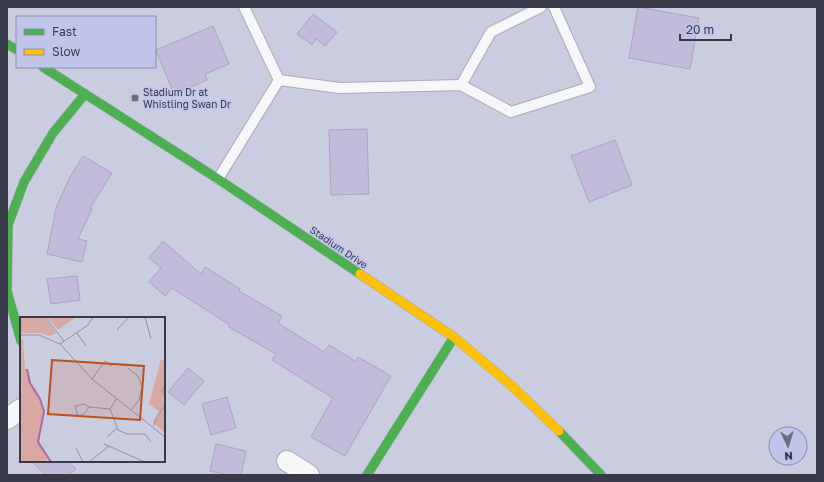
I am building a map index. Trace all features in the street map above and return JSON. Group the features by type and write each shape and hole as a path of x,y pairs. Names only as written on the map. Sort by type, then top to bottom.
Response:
{"street":[{"path":"7,44 16,49"},
{"name":"Stadium Drive","path":"44,68 218,179 454,337 512,386 549,420 601,475"},
{"path":"20,337 7,291 8,225 24,182 53,133 84,94"},
{"path":"367,475 454,337"},
{"path":"7,419 20,410"},
{"path":"287,461 309,475"}],"lane":[{"path":"244,7 279,80"},
{"path":"461,85 491,32 541,7"},
{"path":"279,80 340,88 461,85 511,112 590,87 554,7"},
{"path":"218,179 279,80"}],"path":[{"path":"7,18 16,24"}],"building":[{"path":"638,7 699,18 690,69 629,58"},
{"path":"313,14 337,32 325,46 316,39 312,45 297,34"},
{"path":"213,26 229,64 205,74 207,80 174,94 156,50"},
{"path":"367,129 369,194 331,195 329,130"},
{"path":"615,140 632,185 589,202 571,156"},
{"path":"83,156 112,173 90,208 92,209 78,239 87,241 82,262 47,254 56,208 70,177"},
{"path":"163,241 201,274 205,267 240,289 239,291 282,316 278,323 324,352 329,345 355,361 358,357 391,376 345,456 311,437 333,398 272,360 276,354 229,327 230,325 172,288 165,296 149,282 161,268 149,258"},
{"path":"77,276 80,300 51,304 47,279"},
{"path":"188,368 204,381 184,405 168,392"},
{"path":"227,397 236,428 211,435 202,404"},
{"path":"216,444 246,451 241,475 227,475 210,471"},
{"path":"32,462 69,462 76,469 69,475 45,475"}],"traffic: fast":[{"path":"7,44 16,49"},
{"path":"45,68 218,179 360,274"},
{"path":"20,337 7,291 8,225 24,182 53,133 85,94"},
{"path":"367,475 454,337"},
{"path":"559,431 601,475"}],"traffic: slow":[{"path":"360,274 454,337 512,386 559,431"}],"place":[{"name":"Stadium Dr at Whistling Swan Dr","path":"135,98"}]}
